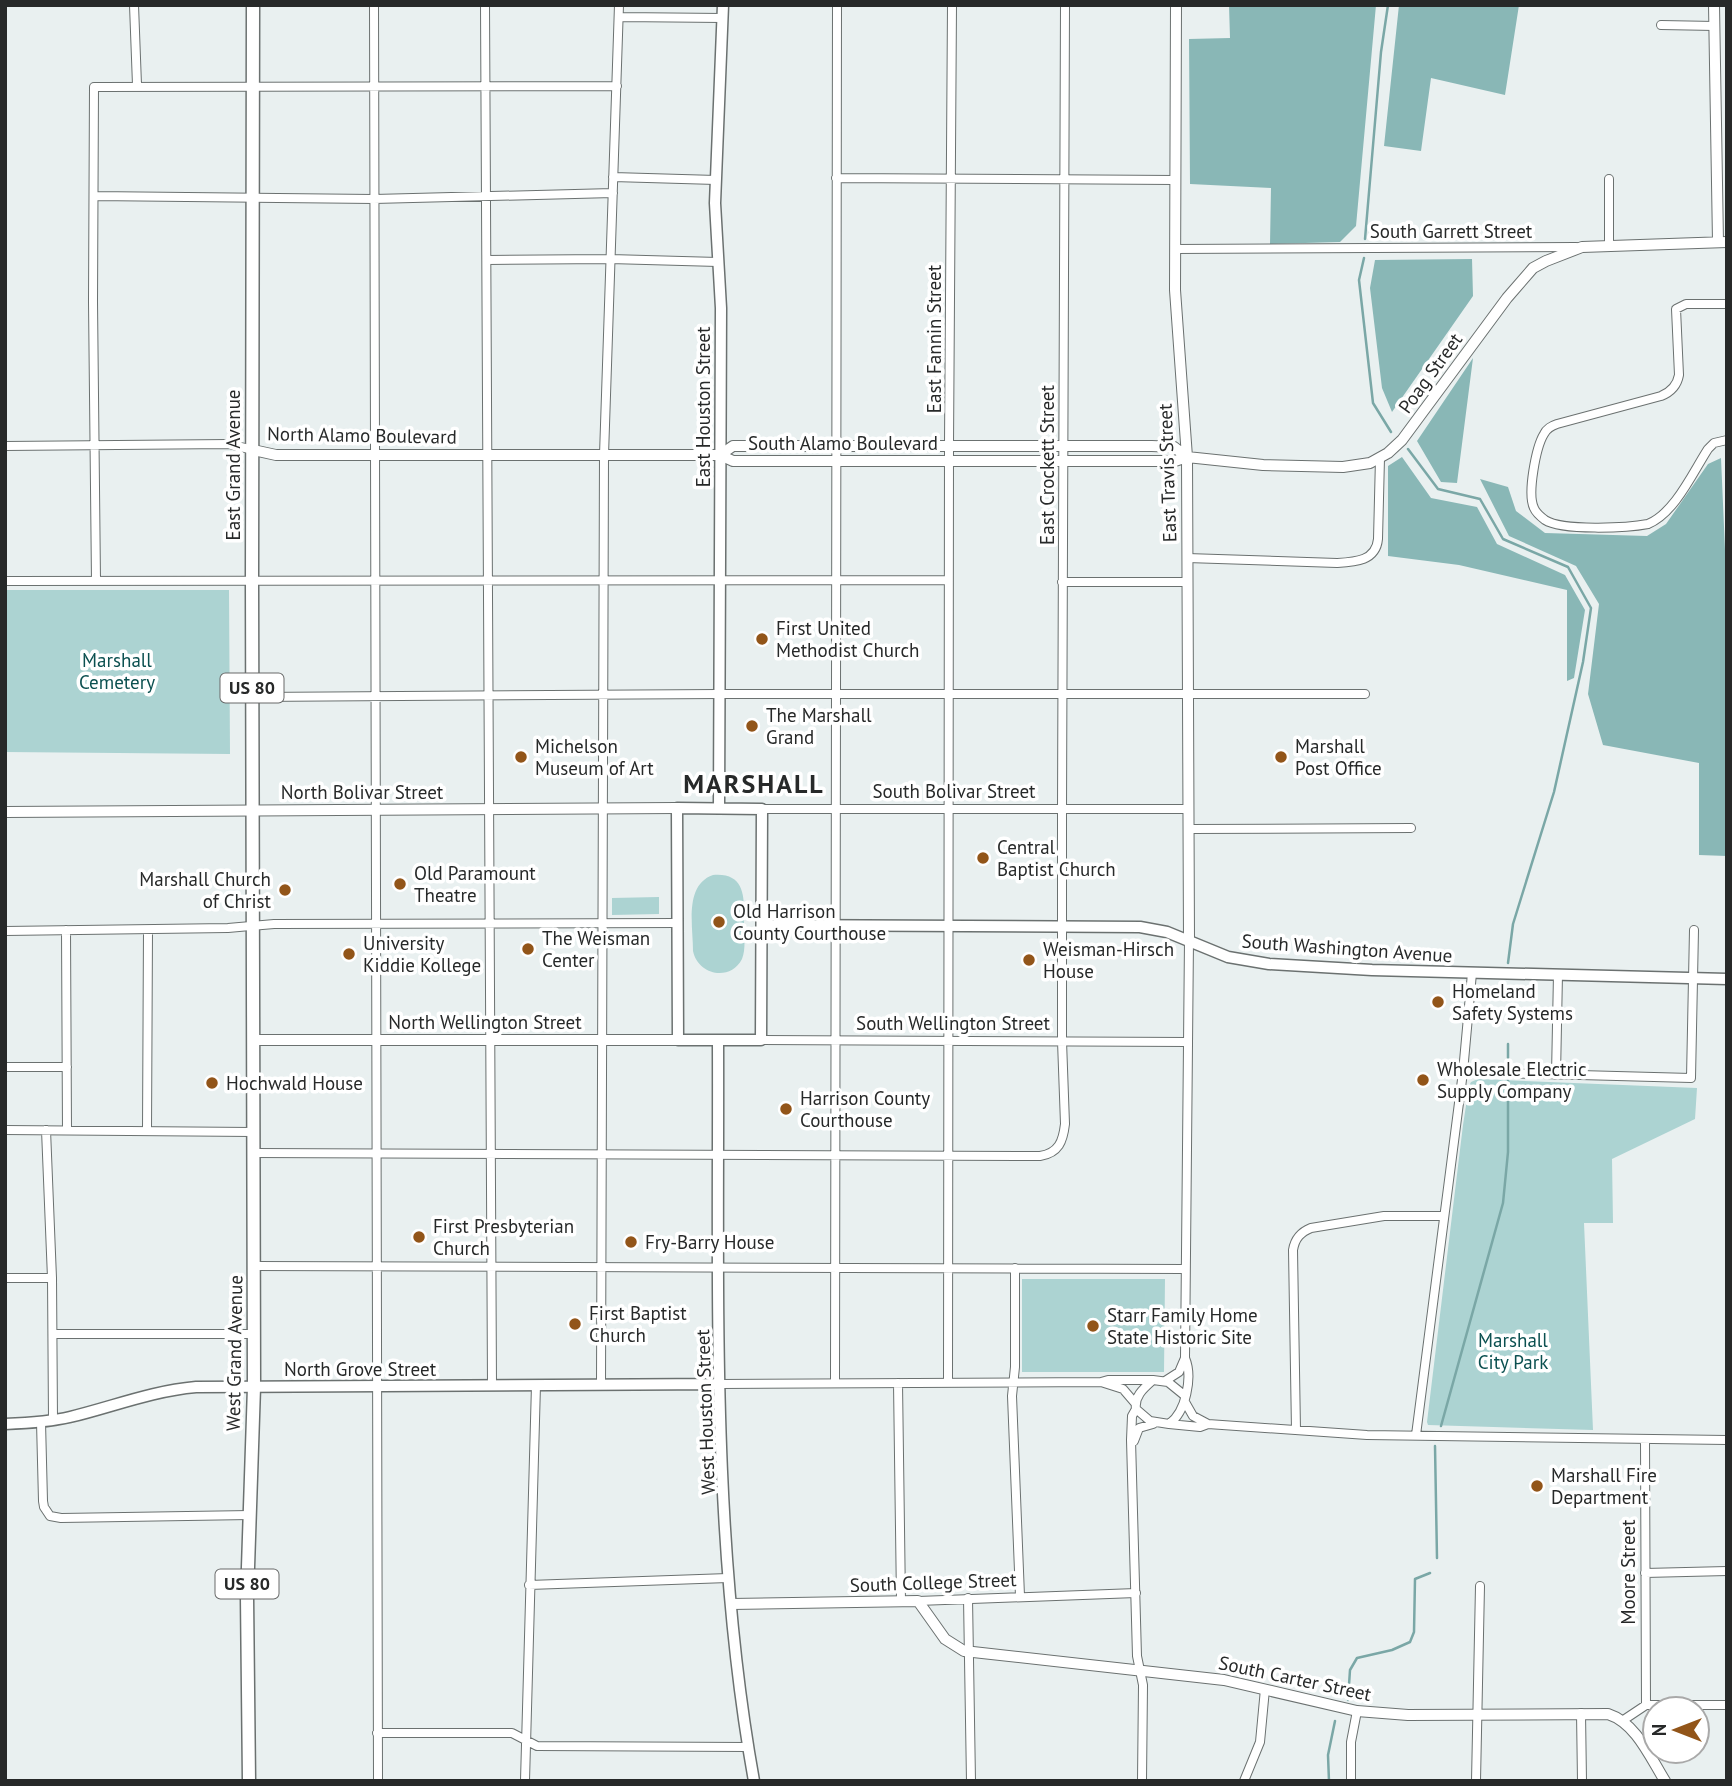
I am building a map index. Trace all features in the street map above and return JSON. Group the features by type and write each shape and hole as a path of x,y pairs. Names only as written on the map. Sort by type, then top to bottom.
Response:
{"highway":[{"name":"East Grand Avenue","path":"253,5 253,926"},
{"name":"West Grand Avenue","path":"249,1781 247,1597 254,1387 253,926"}],"main road":[{"name":"East Houston Street","path":"719,808 721,308 716,180 723,5"},
{"name":"North Bolivar Street","path":"677,808 719,808"},
{"path":"677,808 678,1040"},
{"name":"South Bolivar Street","path":"719,808 762,808"},
{"path":"761,1040 762,808"},
{"name":"South Washington Avenue","path":"762,925 1146,927 1189,940 1228,957 1269,964 1472,973 1727,979"},
{"name":"North Wellington Street","path":"678,1040 718,1040"},
{"name":"South Wellington Street","path":"718,1040 761,1040"},
{"name":"West Houston Street","path":"718,1040 720,1384 728,1578 754,1781"},
{"name":"North Grove Street","path":"5,1424 54,1420 170,1390 720,1384"}],"street":[{"path":"134,5 137,85"},
{"path":"374,5 378,924 377,1781"},
{"path":"485,5 492,1385"},
{"path":"601,1385 604,456 619,5"},
{"path":"835,1383 837,5"},
{"name":"East Fannin Street","path":"948,1383 948,580 952,5"},
{"name":"East Crockett Street","path":"948,1155 1050,1154 1059,1147 1065,1124 1062,1041 1062,582 1065,5"},
{"name":"East Travis Street","path":"1176,5 1175,249 1187,457 1189,940"},
{"path":"1714,5 1722,242"},
{"path":"619,17 723,18"},
{"path":"1661,25 1715,26"},
{"path":"96,581 94,86 617,86"},
{"path":"613,177 716,180"},
{"path":"836,178 1175,180"},
{"path":"1609,179 1609,245"},
{"path":"94,196 374,199 613,193"},
{"name":"South Garrett Street","path":"1175,249 1582,247 1722,242"},
{"name":"Poag Street","path":"1380,458 1402,440 1521,280 1540,264 1582,247"},
{"path":"487,260 718,262"},
{"path":"1727,304 1686,304 1676,309 1678,379 1670,391 1661,396 1547,429 1536,458 1533,506 1547,522 1566,527 1648,524 1670,509 1708,449 1714,443 1727,440"},
{"name":"North Alamo Boulevard","path":"5,446 229,444 276,455 720,455"},
{"name":"South Alamo Boulevard","path":"720,455 733,446 949,445 1174,447 1187,457"},
{"name":"South Alamo Boulevard","path":"720,455 733,461 1175,461 1187,457 1263,465 1343,467 1357,466 1380,458"},
{"path":"1187,558 1337,563 1354,562 1372,556 1378,546 1380,458"},
{"path":"5,581 948,580"},
{"path":"1062,582 1187,582"},
{"path":"252,697 1365,694"},
{"name":"North Bolivar Street","path":"5,812 677,808"},
{"name":"South Bolivar Street","path":"762,808 1189,809"},
{"path":"1189,829 1411,828"},
{"path":"5,931 378,924 678,923"},
{"path":"66,930 67,1130"},
{"path":"147,1132 148,930"},
{"path":"1463,1072 1692,1078 1694,930"},
{"path":"1165,1381 1179,1372 1185,1358 1189,940"},
{"path":"1416,1435 1463,1072 1472,973"},
{"path":"1556,1075 1558,975"},
{"name":"North Wellington Street","path":"253,1040 678,1040"},
{"name":"South Wellington Street","path":"761,1040 1188,1042"},
{"path":"5,1068 66,1067"},
{"path":"5,1130 253,1132"},
{"path":"46,1130 54,1420"},
{"path":"253,1153 948,1155"},
{"path":"1296,1430 1293,1250 1297,1238 1311,1228 1374,1217 1444,1216"},
{"path":"254,1266 1185,1269"},
{"path":"1015,1268 1012,1396 1020,1596"},
{"path":"5,1278 52,1278"},
{"path":"53,1334 254,1334"},
{"path":"1169,1424 1179,1415 1185,1398 1189,1366 1185,1358"},
{"path":"720,1384 1153,1380 1165,1381 1185,1398 1193,1416 1208,1424 1416,1435 1727,1440"},
{"path":"1142,1781 1143,1685 1136,1656 1132,1416 1141,1391 1153,1380"},
{"path":"1101,1382 1123,1389 1144,1418 1155,1423 1200,1427 1208,1424"},
{"path":"898,1383 901,1601"},
{"path":"525,1781 536,1385"},
{"path":"41,1422 43,1501 47,1513 61,1518 250,1515"},
{"path":"1133,1447 1139,1428 1155,1423"},
{"name":"Moore Street","path":"1645,1440 1646,1695"},
{"path":"1645,1573 1727,1571"},
{"path":"530,1585 728,1578"},
{"path":"1476,1781 1480,1586"},
{"name":"South College Street","path":"731,1604 1136,1593"},
{"path":"968,1598 971,1781"},
{"name":"South Carter Street","path":"918,1601 945,1639 958,1649 969,1651 1224,1680 1357,1711 1408,1715 1608,1714 1622,1721"},
{"path":"1244,1781 1260,1742 1265,1689"},
{"path":"1641,1708 1622,1721 1634,1732 1665,1781"},
{"path":"1351,1781 1351,1742 1357,1711"},
{"path":"1581,1713 1582,1781"},
{"path":"377,1733 512,1733 537,1746 748,1747"}],"green space":[{"name":"Marshall Cemetery","path":"5,590 229,590 230,754 5,752"},
{"path":"713,875 733,878 742,890 743,899 742,959 737,966 723,973 715,973 701,966 693,951 694,897 704,880"},
{"path":"659,897 659,914 612,915 612,898"},
{"name":"Marshall City Park","path":"1478,1079 1697,1088 1695,1119 1612,1159 1613,1223 1584,1223 1593,1430 1428,1425 1427,1422 1463,1125 1469,1086"},
{"name":"Starr Family Home State Historic Site","path":"1022,1279 1165,1279 1164,1372 1022,1372"}],"shaded area":[{"path":"1229,5 1376,5 1356,226 1340,242 1270,244 1271,188 1190,184 1189,39 1230,38"},
{"path":"1399,5 1519,5 1505,95 1431,78 1421,151 1384,146"},
{"path":"1472,259 1473,296 1392,412 1382,388 1370,288 1375,260"},
{"path":"1473,358 1457,483 1441,482 1417,441"},
{"path":"1402,457 1431,498 1477,507 1497,544 1565,575 1585,610 1574,678 1567,681 1567,590 1459,565 1388,556 1388,466"},
{"path":"1721,458 1727,595 1727,856 1699,855 1699,763 1603,745 1588,694 1599,604 1576,566 1509,536 1480,479 1508,487 1516,511 1545,533 1647,536 1666,524 1708,464"}],"waterway":[{"path":"1365,239 1381,52 1388,5"},
{"path":"1364,258 1359,280 1373,403 1391,432"},
{"path":"1408,449 1438,489 1480,499 1503,539 1568,567 1591,608 1583,662 1554,792 1513,924 1508,963"},
{"path":"1508,1044 1508,1058"},
{"path":"1441,1426 1503,1203 1508,1152 1508,1081"},
{"path":"1435,1446 1437,1558"},
{"path":"1348,1700 1350,1670 1357,1658 1392,1650 1410,1642 1414,1632 1415,1579 1430,1573"},
{"path":"1329,1781 1328,1755 1335,1721"}],"place":[{"name":"First United Methodist Church","path":"762,639"},
{"name":"The Marshall Grand","path":"752,726"},
{"name":"Michelson Museum of Art","path":"521,757"},
{"name":"Marshall Post Office","path":"1281,757"},
{"name":"Central Baptist Church","path":"983,858"},
{"name":"Old Paramount Theatre","path":"400,884"},
{"name":"Marshall Church of Christ","path":"285,890"},
{"name":"Old Harrison County Courthouse","path":"719,922"},
{"name":"The Weisman Center","path":"528,949"},
{"name":"University Kiddie Kollege","path":"349,954"},
{"name":"Weisman-Hirsch House","path":"1029,960"},
{"name":"Homeland Safety Systems","path":"1438,1002"},
{"name":"Wholesale Electric Supply Company","path":"1423,1080"},
{"name":"Hochwald House","path":"212,1083"},
{"name":"Harrison County Courthouse","path":"786,1109"},
{"name":"First Presbyterian Church","path":"419,1237"},
{"name":"Fry-Barry House","path":"631,1242"},
{"name":"First Baptist Church","path":"575,1324"},
{"name":"Starr Family Home State Historic Site","path":"1093,1326"},
{"name":"Marshall Fire Department","path":"1537,1486"}],"district":[{"name":"MARSHALL","path":"754,784"}]}
